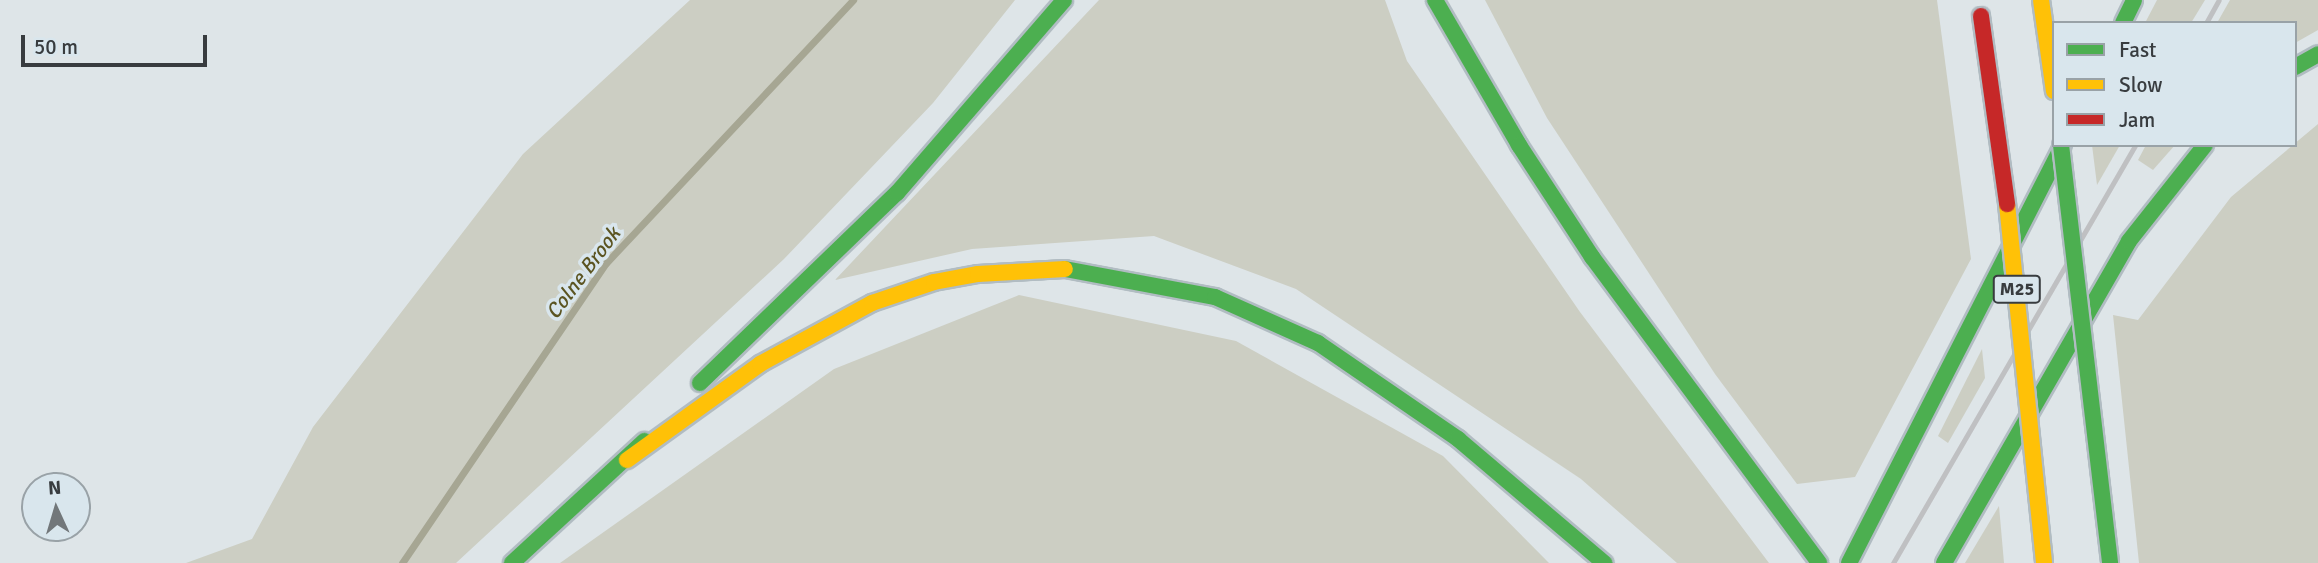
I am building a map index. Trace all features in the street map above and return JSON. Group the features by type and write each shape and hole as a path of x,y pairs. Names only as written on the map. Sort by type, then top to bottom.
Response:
{"highway":[{"path":"512,563 627,460 716,366 897,193 1064,0"},
{"path":"1435,0 1513,135 1585,246 1819,563"},
{"path":"2041,0 2052,77"},
{"path":"2124,21 2134,0"},
{"name":"M25","path":"1979,8 2006,194 2044,563"},
{"path":"2297,66 2318,54"},
{"path":"1849,563 2061,147"},
{"path":"2062,147 2110,563"},
{"path":"1944,563 2129,241 2203,147"},
{"path":"627,460 760,364 872,303 968,276 1050,268 1095,271 1215,297 1310,338 1458,439 1603,562"}],"shaded area":[{"path":"690,0 1015,0 933,103 784,259 456,563 186,563 252,539 313,427 523,154"},
{"path":"1099,0 1385,0 1407,61 1580,312 1769,563 1677,563 1581,479 1296,289 1154,236 972,249 835,280"},
{"path":"1485,0 1937,0 1971,259 1855,477 1797,484 1715,374 1547,118"},
{"path":"2157,0 2205,0 2192,21 2146,21"},
{"path":"2230,0 2318,0 2318,30 2297,42 2297,21 2218,21"},
{"path":"2318,124 2318,563 2139,563 2113,315 2138,320 2231,197 2291,147 2297,147 2297,142"},
{"path":"2092,147 2119,147 2097,185"},
{"path":"2145,147 2173,147 2153,170 2138,160"},
{"path":"1019,295 1236,341 1443,456 1549,563 560,563 834,369"},
{"path":"1982,349 1985,378 1948,443 1938,436"},
{"path":"1999,506 2004,563 1965,563"}],"waterway":[{"name":"Colne Brook","path":"402,563 606,263 853,0"}],"railway":[{"path":"2207,21 2219,0"},
{"path":"1893,563 2134,147"}],"traffic: fast":[{"path":"700,383 897,193 1064,0"},
{"path":"1435,0 1519,145 1592,257 1819,563"},
{"path":"2124,21 2134,0"},
{"path":"2297,66 2318,54"},
{"path":"2061,147 2110,563"},
{"path":"1849,563 2062,147"},
{"path":"1944,563 2129,241 2203,147"},
{"path":"1065,269 1215,297 1318,343 1458,439 1604,563"},
{"path":"512,563 644,441"}],"traffic: slow":[{"path":"2041,0 2052,77"},
{"path":"2007,204 2044,563"},
{"path":"627,460 760,364 872,303 934,282 978,274 1065,269"}],"traffic: jam":[{"path":"1981,16 2007,204"}]}
